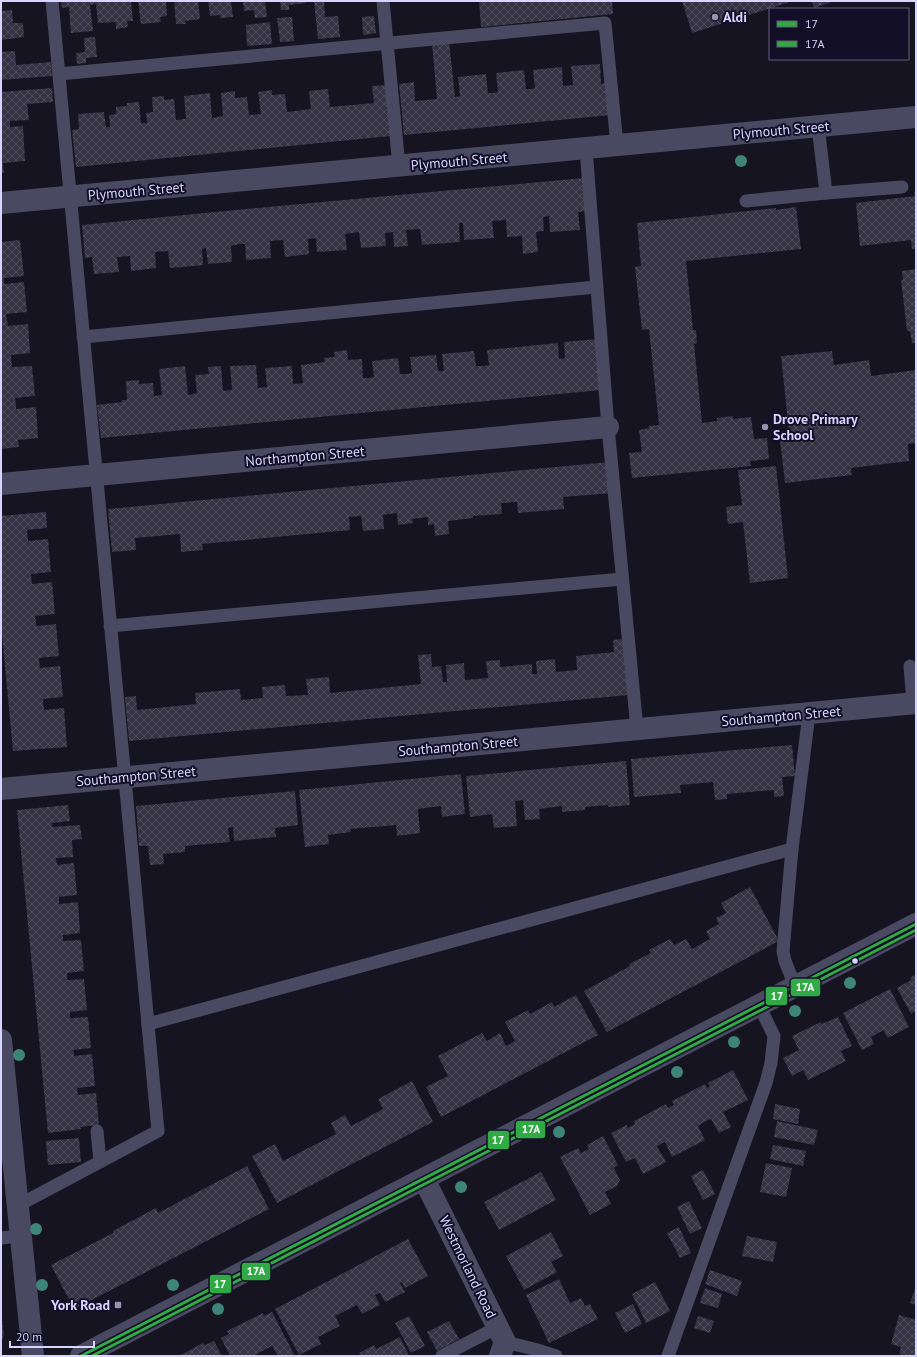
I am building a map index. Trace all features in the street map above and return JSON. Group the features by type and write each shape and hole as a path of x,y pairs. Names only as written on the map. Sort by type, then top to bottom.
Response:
{"street":[{"name":"Plymouth Street","path":"1,203 916,116"},
{"name":"Northampton Street","path":"1,484 608,427"},
{"name":"Southampton Street","path":"1,789 915,703"},
{"path":"81,1356 916,924"},
{"path":"1,1040 4,1098 17,1206 11,1237 33,1356"},
{"name":"Westmorland Road","path":"424,1179 501,1342"}],"lane":[{"path":"17,1206 158,1131 52,1"},
{"path":"383,1 399,166"},
{"path":"59,74 605,23 618,145"},
{"path":"818,126 826,193"},
{"path":"586,148 608,427 637,729"},
{"path":"746,201 902,187"},
{"path":"83,337 596,287"},
{"path":"110,626 622,579"},
{"path":"910,666 915,703"},
{"path":"795,986 784,961 783,951 792,848 809,714"},
{"path":"148,1024 792,848"},
{"path":"668,1356 766,1083 774,1047 774,1036 759,1005"},
{"path":"97,1131 100,1162"},
{"path":"442,1356 501,1342 534,1349 556,1356"}],"building":[{"path":"61,1 131,1 133,21 127,21 128,27 116,29 116,22 98,23 96,4 90,5 93,31 71,33 69,7 62,8"},
{"path":"138,1 166,1 167,16 160,17 161,22 141,24"},
{"path":"174,1 198,1 200,19 185,21 186,24 176,24"},
{"path":"208,1 231,1 233,17 220,18 220,15 210,16"},
{"path":"243,1 265,1 267,17 255,18 254,10 244,11"},
{"path":"280,1 306,1 306,3 289,5 289,10 281,10"},
{"path":"314,1 324,1 325,17 338,16 340,37 318,39"},
{"path":"479,1 612,1 613,14 481,27"},
{"name":"Aldi","path":"682,1 793,1 769,8 692,33"},
{"path":"812,1 834,1 814,8"},
{"path":"12,10 13,23 23,23 24,37 1,40 1,11"},
{"path":"374,16 376,33 363,35 362,17"},
{"path":"292,17 294,41 280,42 277,18"},
{"path":"270,22 272,44 247,46 246,25"},
{"path":"95,37 97,57 86,58 86,63 77,64 76,53 85,52 84,38"},
{"path":"449,41 455,97 460,96 458,77 486,74 488,93 493,93 498,92 496,73 524,70 526,89 531,89 535,88 533,70 562,67 563,86 573,85 571,66 600,64 601,84 607,83 611,115 404,135 399,84 414,82 415,101 437,99 432,43"},
{"path":"15,51 16,65 51,62 52,76 1,80 1,52"},
{"path":"387,85 391,136 76,167 72,130 79,129 78,114 104,112 106,127 110,127 109,115 116,114 116,107 127,106 127,103 139,102 141,123 147,123 146,113 153,112 152,97 164,96 164,100 174,99 176,120 186,119 184,96 210,93 212,118 223,116 221,93 235,91 235,98 247,97 249,115 261,114 258,92 272,90 272,95 285,94 287,112 311,109 309,91 328,89 330,107 374,103 372,86"},
{"path":"52,88 53,102 27,104 29,120 10,121 10,127 23,126 25,161 3,163 4,173 1,173 1,92"},
{"path":"584,178 587,211 578,212 580,230 550,232 549,216 543,217 544,231 536,232 538,252 523,254 522,236 507,237 506,220 492,221 494,238 464,240 463,223 459,223 460,242 422,245 420,229 406,230 408,246 394,247 393,232 385,233 386,246 361,248 359,232 345,234 347,250 317,252 316,238 308,239 309,254 285,257 283,240 270,241 271,258 246,260 245,244 239,244 231,246 232,262 208,264 206,248 202,249 203,265 170,268 168,251 155,252 156,268 131,271 130,256 117,257 119,272 94,274 92,257 85,258 82,225"},
{"path":"914,192 916,192 916,249 912,249 911,240 860,246 856,203 915,196"},
{"path":"796,207 801,249 686,261 693,330 696,330 697,343 694,344 702,423 717,421 717,418 733,416 733,419 751,417 754,439 767,438 769,459 750,461 751,466 632,478 629,453 642,452 639,430 649,428 648,426 659,425 649,329 642,330 635,267 641,266 637,223"},
{"path":"20,240 24,276 4,278 4,284 24,282 27,312 6,314 8,326 28,324 30,353 11,355 12,367 32,366 35,396 15,398 16,409 36,407 38,438 18,440 19,447 1,449 1,242"},
{"path":"916,269 916,343 912,343 910,331 907,331 901,280 903,280 902,271"},
{"path":"597,339 601,390 101,438 97,405 127,400 126,381 139,380 139,384 153,383 154,396 162,395 159,369 185,366 188,395 197,393 195,375 209,374 208,367 221,366 223,391 232,390 230,366 256,365 258,388 267,387 265,368 292,366 293,384 303,383 301,365 325,362 324,358 335,357 334,352 347,350 348,360 362,359 363,378 369,378 374,377 372,361 398,358 400,374 406,374 412,373 410,357 436,355 438,371 444,371 442,354 474,351 476,366 483,366 489,365 487,350 558,343 559,359 565,358 564,342"},
{"path":"832,351 834,365 869,360 871,376 916,370 916,443 908,444 909,461 851,468 852,475 785,483 779,432 789,431 781,356"},
{"path":"609,462 613,493 563,497 564,509 518,513 517,502 501,503 502,514 473,516 473,518 448,521 449,534 435,536 434,524 428,525 428,517 412,519 413,523 398,525 397,513 383,515 384,529 363,531 361,516 349,517 350,530 202,544 203,550 181,552 180,534 135,538 136,550 112,552 108,509"},
{"path":"776,466 788,578 750,583 743,522 728,524 726,507 742,505 738,470"},
{"path":"46,512 47,528 27,530 28,541 48,539 51,572 31,574 32,584 52,582 55,614 35,616 36,626 56,624 59,656 39,658 40,668 60,666 63,697 43,699 44,710 64,708 67,747 13,751 1,624 1,516"},
{"path":"623,639 629,695 129,741 125,697 136,696 137,710 196,704 195,693 240,689 241,700 263,698 262,687 285,685 286,696 308,695 306,679 329,677 330,693 421,684 418,655 431,654 432,667 441,666 443,682 447,682 446,665 464,663 465,680 488,678 486,661 500,660 500,667 532,664 532,674 537,674 536,661 555,659 556,672 577,670 576,656 614,652 613,640"},
{"path":"792,745 795,776 782,777 784,796 774,797 774,790 727,794 727,799 715,800 713,782 680,785 681,793 634,797 631,759"},
{"path":"626,761 630,805 585,807 585,810 562,812 562,806 539,809 540,819 525,820 523,800 515,801 517,826 494,828 492,814 470,817 466,776"},
{"path":"461,774 465,814 442,817 441,806 418,809 420,833 397,836 396,825 350,829 351,832 328,835 329,844 305,847 299,790"},
{"path":"295,791 298,825 275,828 276,837 234,841 233,827 228,828 230,842 185,846 185,852 163,854 164,864 150,865 148,846 139,846 136,806"},
{"path":"68,805 70,821 52,823 52,827 80,825 82,839 72,840 73,857 56,858 57,865 74,863 77,895 59,897 59,904 78,902 80,933 63,935 63,941 81,940 84,971 67,973 67,980 84,979 87,1010 70,1012 70,1018 88,1017 91,1048 73,1050 74,1056 92,1054 95,1086 77,1088 78,1095 96,1093 99,1125 48,1133 17,810"},
{"path":"750,887 779,941 607,1032 584,991 630,966 629,964 651,953 649,950 670,939 674,945 686,939 692,949 710,939 706,931 719,924 716,918 726,913 721,903"},
{"path":"916,974 916,1011 911,1014 897,988 911,980 910,978"},
{"path":"890,989 909,1027 888,1038 883,1030 871,1037 874,1044 862,1050 843,1013"},
{"path":"576,995 598,1035 441,1117 426,1087 448,1076 438,1056 482,1033 487,1041 500,1033 506,1046 515,1041 505,1022 528,1010 530,1014 552,1002 554,1007"},
{"path":"838,1017 852,1046 841,1051 846,1061 808,1080 803,1070 792,1076 783,1058 799,1050 792,1036 821,1022 822,1024"},
{"path":"733,1070 748,1100 723,1112 731,1127 719,1133 711,1119 704,1122 698,1126 705,1140 672,1157 665,1142 657,1146 666,1162 643,1174 635,1158 626,1162 611,1133 627,1125 628,1128 635,1124 634,1121 666,1104 668,1108 674,1105 672,1101 705,1084 707,1088 710,1086 708,1083"},
{"path":"412,1081 433,1122 277,1203 252,1156 275,1144 283,1161 336,1134 331,1123 345,1115 351,1126 383,1109 378,1099"},
{"path":"775,1104 800,1109 798,1124 773,1119"},
{"path":"777,1121 818,1130 814,1145 774,1137"},
{"path":"603,1136 618,1165 614,1168 620,1180 617,1186 605,1192 611,1204 590,1215 560,1157 578,1148 581,1153 589,1149 587,1145"},
{"path":"79,1138 81,1162 48,1165 46,1141"},
{"path":"773,1145 806,1151 803,1166 770,1159"},
{"path":"766,1163 792,1168 786,1197 760,1192"},
{"path":"247,1166 269,1209 74,1309 51,1265 113,1233 113,1231 156,1208 158,1213"},
{"path":"703,1170 715,1194 703,1200 691,1176"},
{"path":"541,1172 556,1200 499,1230 484,1202"},
{"path":"689,1201 702,1228 690,1234 677,1207"},
{"path":"679,1227 691,1253 680,1258 667,1233"},
{"path":"551,1232 563,1256 551,1262 557,1272 524,1290 506,1256"},
{"path":"747,1236 777,1242 773,1262 742,1256"},
{"path":"408,1239 428,1276 405,1288 402,1282 400,1283 405,1292 385,1302 380,1293 375,1295 380,1305 362,1314 357,1305 335,1316 340,1326 318,1337 321,1344 299,1355 275,1309"},
{"path":"710,1270 742,1281 737,1296 705,1284"},
{"path":"559,1279 570,1303 581,1298 585,1306 590,1304 598,1319 549,1343 526,1295"},
{"path":"655,1282 670,1311 646,1323 632,1294"},
{"path":"916,1286 916,1305 910,1303"},
{"path":"705,1288 722,1294 718,1308 700,1303"},
{"path":"633,1304 642,1324 625,1333 615,1313"},
{"path":"272,1312 294,1354 289,1356 278,1356 272,1346 253,1356 230,1356 221,1338 229,1334 227,1331 263,1313 264,1316"},
{"path":"899,1315 916,1320 916,1356 905,1356 899,1354 901,1347 891,1344"},
{"path":"409,1316 425,1346 411,1353 395,1323"},
{"path":"698,1316 714,1321 710,1333 694,1328"},
{"path":"1,1319 4,1336 1,1342"},
{"path":"449,1321 459,1339 437,1351 427,1332"},
{"path":"400,1337 409,1356 361,1356 359,1353 374,1345 376,1349"},
{"path":"214,1341 222,1356 179,1356 203,1343 205,1345"}],"transit line":[{"name":"17","path":"81,1356 916,924"},
{"name":"17A","path":"92,1356 916,930"}],"place":[{"name":"Aldi","path":"715,17"},
{"name":"Drove Primary School","path":"765,427"},
{"name":"York Road","path":"118,1305"}]}
